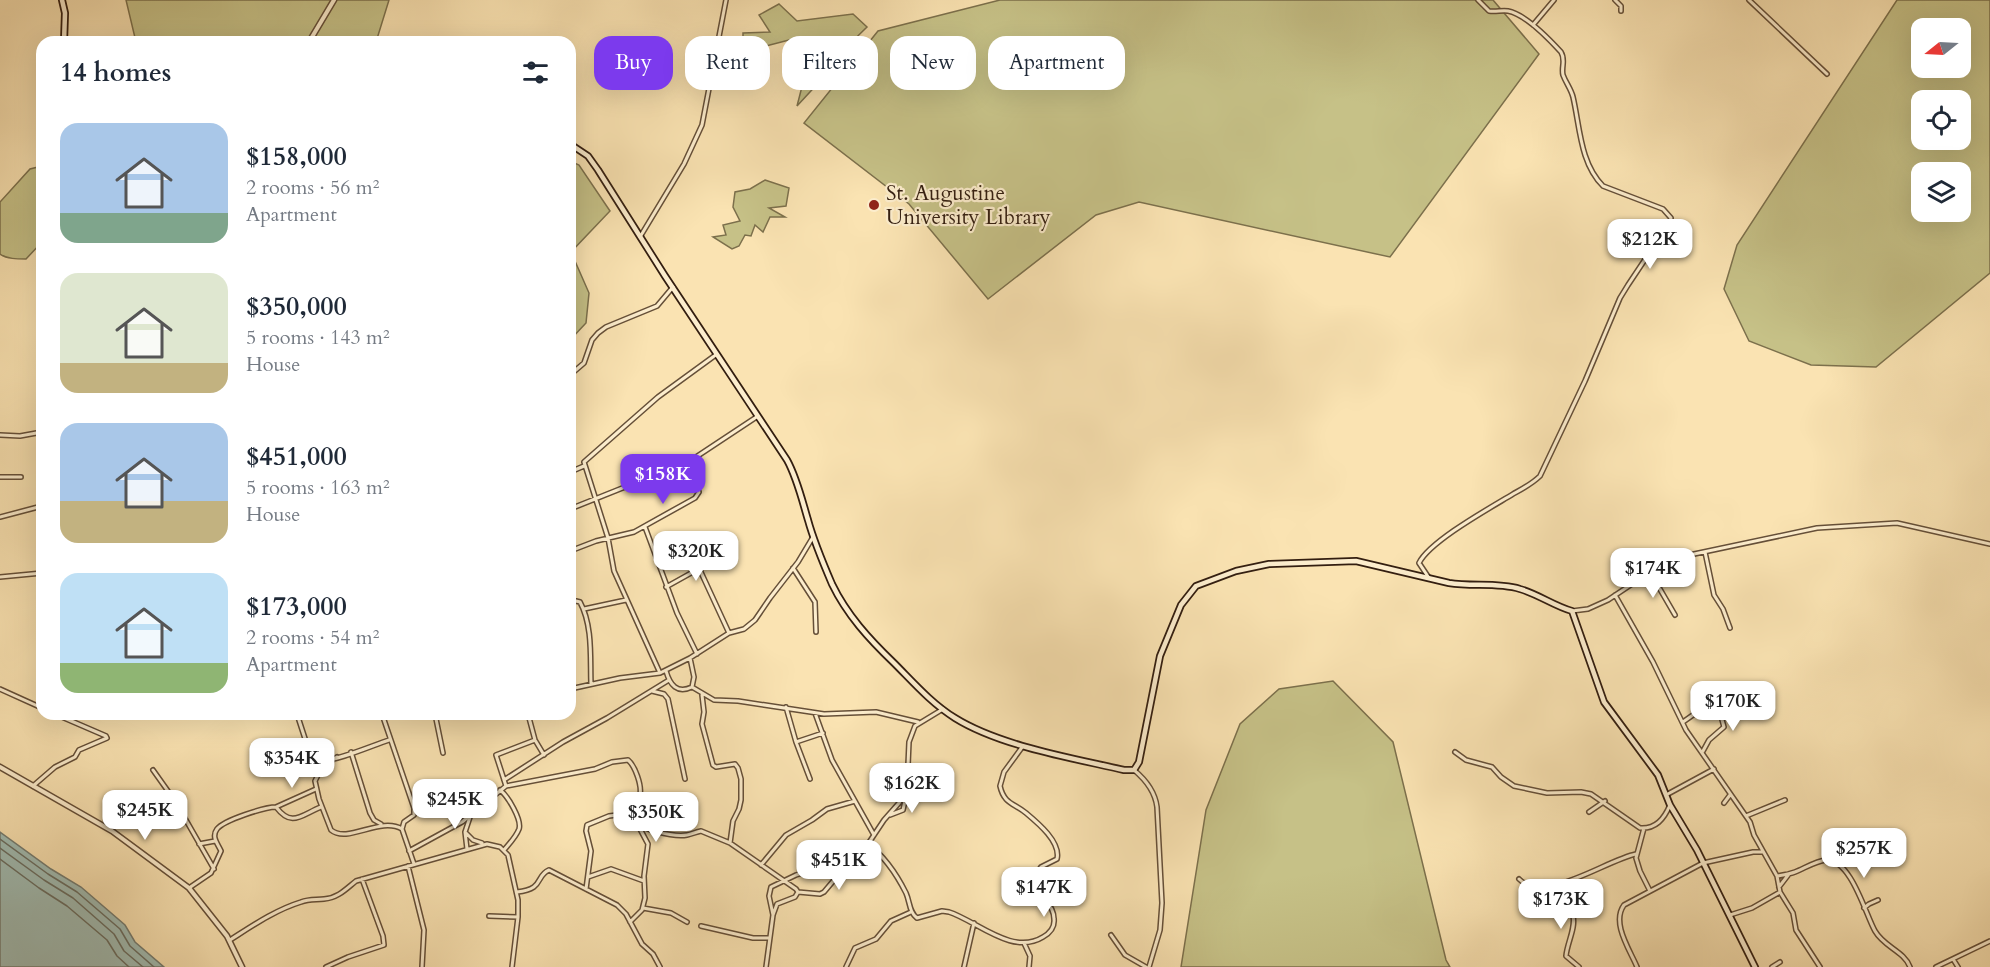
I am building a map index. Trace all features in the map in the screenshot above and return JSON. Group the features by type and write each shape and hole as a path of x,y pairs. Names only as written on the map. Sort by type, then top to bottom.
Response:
{"main road":[{"path":"62,0 65,13 64,36"},
{"path":"576,148 593,163 792,468 813,537 831,581 851,617 920,689 943,709 973,727 1024,745 1124,770 1134,770 1139,762 1160,656 1181,605 1196,586 1236,571 1269,564 1356,561 1430,580 1522,589 1572,611 1604,702 1653,768 1755,967"}],"street":[{"path":"313,36 334,0"},
{"path":"640,237 684,164 699,132 707,106 726,0"},
{"path":"1430,580 1419,563 1427,553 1445,538 1540,476 1585,381 1620,298 1671,218 1663,210 1603,186 1592,172 1583,149 1573,96 1563,75 1564,58 1557,47 1533,25 1512,12 1489,11 1478,0"},
{"path":"1533,25 1554,0"},
{"path":"1615,0 1621,6 1621,11"},
{"path":"1749,0 1827,74"},
{"path":"576,370 584,363 592,340 598,333 606,327 657,306 673,287"},
{"path":"660,673 614,571 608,538 584,466 586,459 635,416 673,385 717,354"},
{"path":"576,507 690,461 758,416"},
{"path":"0,435 20,436 36,433"},
{"path":"576,549 634,532 699,495 698,487 690,472 690,461"},
{"path":"576,469 584,466"},
{"path":"0,477 21,477"},
{"path":"0,517 36,508"},
{"path":"1572,611 1588,609 1615,596 1650,572 1680,557 1818,528 1883,523 1915,525 1990,544"},
{"path":"645,527 681,624 697,654"},
{"path":"576,688 660,673 697,654 729,633 744,629 755,620 813,537"},
{"path":"1705,552 1714,596 1725,613 1730,628"},
{"path":"666,586 718,558"},
{"path":"699,568 729,633"},
{"path":"793,568 815,603 816,632"},
{"path":"1650,572 1676,615"},
{"path":"0,576 36,573"},
{"path":"1615,596 1653,662 1686,730 1746,816 1777,876 1780,890 1793,913 1796,930 1820,967"},
{"path":"584,609 626,600"},
{"path":"576,602 584,609 589,637 591,684"},
{"path":"690,658 694,677 692,687"},
{"path":"666,670 669,680 676,689 683,690 692,687"},
{"path":"504,780 669,680"},
{"path":"692,687 702,695 714,700 786,707 815,713 866,711 919,722"},
{"path":"0,689 36,705"},
{"path":"650,691 658,692 668,699 685,779"},
{"path":"1703,753 1705,744 1724,727 1716,705 1718,697 1733,691"},
{"path":"702,695 704,712 702,724 713,765 735,764 741,779 741,805 733,821 730,843"},
{"path":"1683,722 1700,710 1737,698 1746,698"},
{"path":"786,707 810,780"},
{"path":"888,815 903,810 907,788 909,742 915,726 943,709"},
{"path":"815,713 832,760 874,835"},
{"path":"33,786 55,767 75,756 79,750 107,738 69,720"},
{"path":"299,720 313,759 320,761 389,740"},
{"path":"384,720 414,808 414,814 404,822 402,829 414,864"},
{"path":"436,720 443,753"},
{"path":"530,720 535,740 544,754"},
{"path":"796,742 823,733"},
{"path":"506,786 496,755 535,740"},
{"path":"868,844 882,854 904,890 911,912 919,919 937,912 949,912 1003,939 1024,943 1033,942 1048,934 1054,926 1054,915 1039,892 1036,878 1041,867 1057,859 1058,854 1051,838 1025,812 1012,805 1001,791 1002,776 1024,745"},
{"path":"351,752 370,813 382,825"},
{"path":"1455,752 1466,760 1492,767 1514,786 1547,793 1586,792 1605,801 1636,826 1644,828 1660,822 1670,805"},
{"path":"337,757 318,772 315,781 321,807 334,833 345,834 382,825 393,825 402,829"},
{"path":"409,851 471,816 506,786 595,769 612,762 628,760 633,764 641,792 633,818 648,844 643,908 630,922"},
{"path":"0,767 112,831 189,888 230,940 243,967"},
{"path":"1666,795 1714,769"},
{"path":"153,770 175,801 214,869"},
{"path":"1111,935 1125,955 1147,967 1160,930 1162,910 1157,807 1149,785 1134,770"},
{"path":"773,915 769,891 771,887 782,880 855,854 868,844 899,803 907,788"},
{"path":"189,888 211,874 214,869 221,851 215,841 217,830 222,825 259,809 276,807 316,789"},
{"path":"500,790 510,802 519,823 516,833 504,849"},
{"path":"1724,803 1730,795"},
{"path":"1746,816 1785,800"},
{"path":"761,865 786,835 827,809 855,801"},
{"path":"1589,812 1605,801"},
{"path":"276,807 283,816 292,819 321,807"},
{"path":"586,889 591,851 586,831 587,825 609,816 633,813"},
{"path":"467,849 465,832 471,816"},
{"path":"639,825 663,833 686,836 701,831 730,843 798,892 816,895 824,892 840,873 839,866 834,861"},
{"path":"1644,828 1636,854 1640,871 1650,891"},
{"path":"465,832 473,840 504,849 510,862 517,892 518,917 512,967"},
{"path":"198,843 205,844 215,841"},
{"path":"230,940 261,920 296,904 336,897 356,881 487,844"},
{"path":"1637,967 1623,934 1621,909 1630,901 1703,863 1753,852 1764,852"},
{"path":"1519,879 1524,885 1533,888 1564,883 1618,859 1636,854"},
{"path":"1777,876 1789,874 1820,861 1830,860 1842,868 1851,878 1881,940 1905,957 1910,967"},
{"path":"408,866 424,930 422,967"},
{"path":"588,877 605,870 616,869 644,881"},
{"path":"517,892 535,887 539,884 542,874 549,870 617,905 626,914 642,944 653,954 660,967"},
{"path":"1729,916 1752,908 1780,890 1789,874"},
{"path":"326,967 384,945 383,936 362,879"},
{"path":"1564,883 1564,896 1574,920 1566,956 1579,967"},
{"path":"766,967 773,915 777,904 795,897 798,892"},
{"path":"1864,908 1878,900"},
{"path":"643,908 671,913 687,922"},
{"path":"846,967 855,948 876,939 891,921 911,912"},
{"path":"489,916 518,917"},
{"path":"964,967 974,923"},
{"path":"701,926 753,938 769,938"},
{"path":"972,933 983,928"},
{"path":"1936,967 1990,941"},
{"path":"1024,943 1030,956 1029,967"},
{"path":"1953,959 1958,967"},
{"path":"1772,967 1780,962"}],"shaded area":[{"path":"126,0 389,0 378,36 135,36"},
{"path":"1000,0 1493,0 1539,54 1390,257 1139,202 1096,215 988,299 909,204 804,123 831,90 878,90 878,36 874,36 878,31"},
{"path":"1897,0 1990,0 1990,273 1876,367 1811,365 1749,341 1724,289 1737,245"},
{"path":"779,4 797,21 853,14 867,27 858,36 782,36 782,42 770,45 770,36 743,36 743,33 770,32 759,15"},
{"path":"801,90 812,90 797,106"},
{"path":"576,164 579,165 610,211 576,247"},
{"path":"36,168 36,248 26,259 3,256 0,254 0,202 30,169"},
{"path":"765,180 789,188 786,206 769,208 785,217 770,217 763,232 755,225 751,236 745,235 739,246 732,249 713,237 726,235 723,225 740,221 733,207 735,192 750,189"},
{"path":"576,263 589,293 586,323 576,334"},
{"path":"1333,681 1393,742 1446,960 1450,967 1181,967 1206,810 1240,724 1279,689"}],"water":[{"path":"0,832 51,869 81,887 125,925 135,942 164,967 0,967"}],"place":[{"name":"St. Augustine University Library","path":"874,205"}]}
